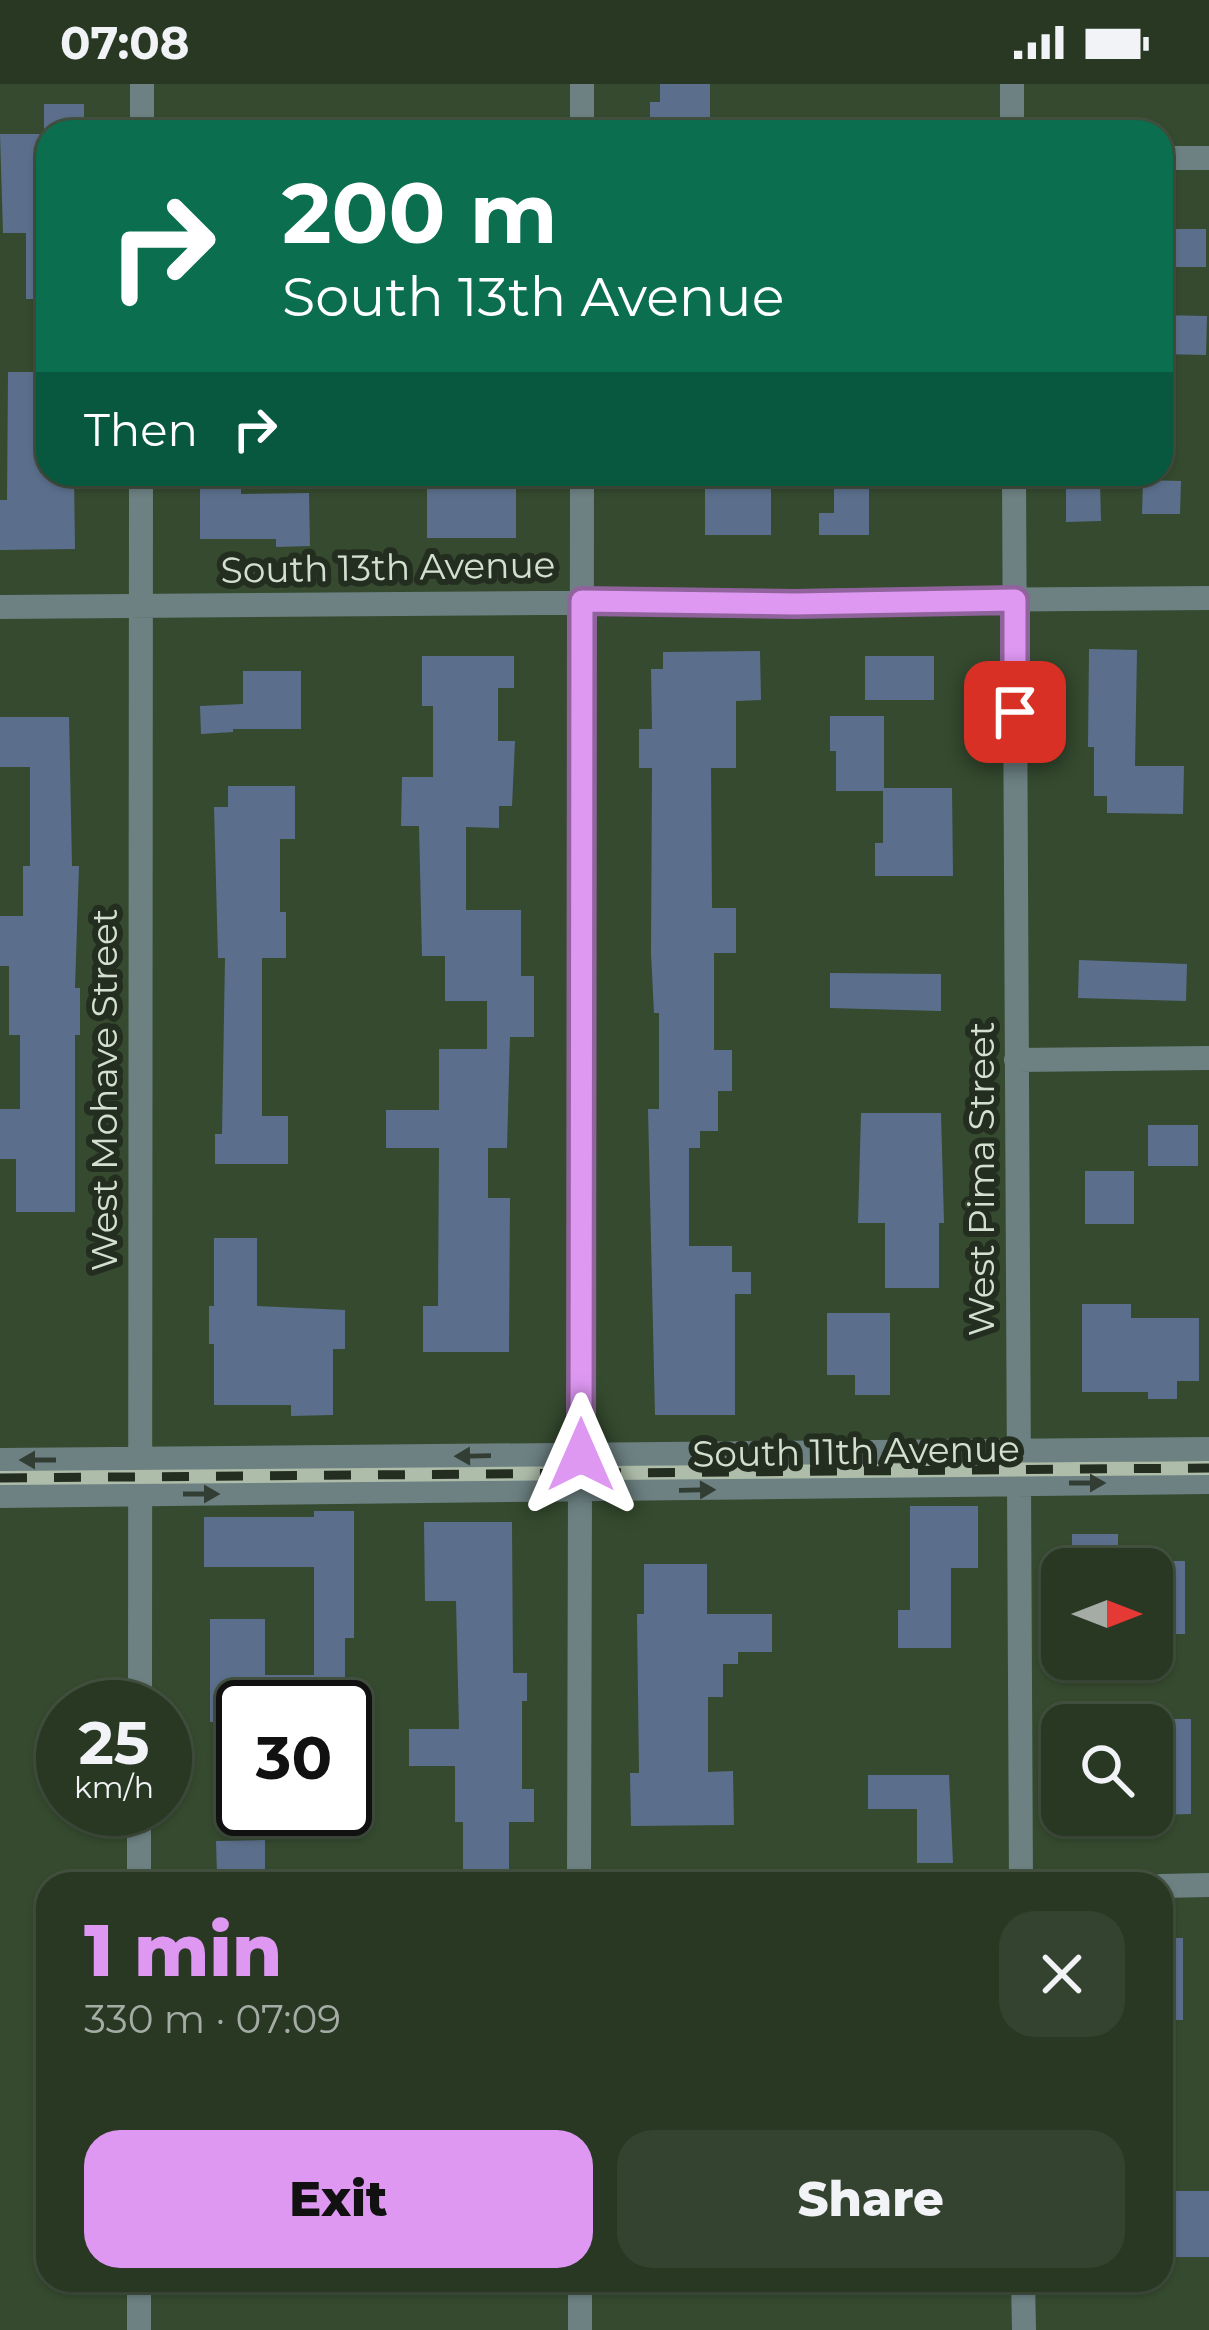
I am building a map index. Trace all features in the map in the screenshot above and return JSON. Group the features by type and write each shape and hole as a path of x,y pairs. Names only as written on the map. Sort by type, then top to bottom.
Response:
{"street":[{"path":"142,84 142,120"},
{"path":"581,84 581,120"},
{"path":"1012,84 1012,120"},
{"path":"1173,158 1209,158"},
{"name":"West Mohave Street","path":"140,1680 141,486"},
{"path":"581,1455 582,486"},
{"name":"West Pima Street","path":"1014,486 1021,1872"},
{"name":"South 13th Avenue","path":"0,607 1209,598"},
{"path":"1016,1060 1209,1058"},
{"name":"South 11th Avenue","path":"0,1460 1209,1449"},
{"name":"South 11th Avenue","path":"0,1496 1209,1483"},
{"path":"579,1872 580,1491"},
{"path":"140,1836 140,1872"},
{"path":"1173,1886 1209,1885"},
{"path":"139,2292 139,2330"},
{"path":"580,2292 580,2330"},
{"path":"1024,2292 1024,2330"}],"building":[{"path":"660,84 710,84 710,120 650,120 650,102 660,102"},
{"path":"44,104 84,104 84,120 44,120"},
{"path":"0,134 36,134 36,299 26,299 26,233 3,233"},
{"path":"1173,229 1206,229 1206,267 1173,267"},
{"path":"1173,315 1207,316 1206,355 1173,354"},
{"path":"8,372 36,372 36,486 74,486 75,549 0,550 0,500 7,500"},
{"path":"1173,481 1181,481 1180,514 1142,514 1143,486 1173,486"},
{"path":"200,486 241,486 241,494 309,493 310,546 276,547 276,539 200,539"},
{"path":"427,486 516,486 516,538 427,538"},
{"path":"705,486 771,486 771,535 705,535"},
{"path":"834,486 869,486 869,535 819,535 819,513 834,513"},
{"path":"1066,486 1100,486 1101,521 1066,522"},
{"path":"1089,649 1137,650 1135,766 1184,766 1183,814 1107,813 1107,796 1094,796 1094,747 1088,747"},
{"path":"760,651 761,700 736,701 736,768 711,768 712,908 736,908 736,953 714,953 714,1050 732,1050 732,1091 718,1091 718,1131 700,1131 700,1148 689,1148 689,1246 732,1246 732,1272 751,1272 751,1294 735,1294 735,1415 655,1415 648,1109 659,1109 659,1013 654,1013 651,953 652,768 639,768 639,729 652,729 651,669 663,669 663,652"},
{"path":"422,656 514,656 514,688 498,688 498,741 515,741 512,806 499,806 499,828 466,827 466,910 521,910 521,976 534,976 534,1037 510,1037 507,1148 488,1148 488,1198 510,1198 509,1352 423,1352 423,1306 438,1306 439,1148 386,1148 386,1110 439,1110 439,1049 487,1049 487,1001 445,1001 445,956 422,956 419,826 401,826 402,777 433,777 433,706 422,706"},
{"path":"865,656 934,656 934,700 865,700"},
{"path":"243,671 301,671 301,729 201,734 200,706 243,704"},
{"path":"830,716 884,716 884,788 952,788 953,876 875,876 875,843 883,843 883,791 836,791"},
{"path":"0,717 69,717 72,866 79,866 75,1212 16,1212 16,1159 0,1159 0,1109 20,1109 20,1035 9,1035 9,966 0,966 0,916 23,916 23,866 30,866 30,767 0,767"},
{"path":"228,786 295,786 295,839 280,839 280,912 286,912 286,958 262,958 262,1116 288,1116 288,1164 215,1164 215,1134 222,1134 225,958 218,958 214,807 228,807"},
{"path":"1079,960 1187,964 1186,1001 1078,998"},
{"path":"830,973 941,974 941,1011 830,1008"},
{"path":"861,1113 941,1113 944,1223 939,1223 939,1288 885,1288 885,1223 858,1223"},
{"path":"1148,1125 1198,1125 1198,1166 1148,1166"},
{"path":"1085,1171 1134,1171 1134,1224 1085,1224"},
{"path":"214,1238 257,1238 257,1306 345,1310 345,1349 333,1349 333,1415 291,1416 291,1405 214,1405 209,1306 214,1306"},
{"path":"1082,1304 1131,1304 1131,1318 1199,1318 1199,1381 1177,1381 1177,1399 1148,1399 1148,1392 1082,1392"},
{"path":"827,1313 890,1313 890,1395 855,1395 855,1375 827,1375"},
{"path":"910,1506 978,1506 978,1568 951,1568 951,1648 898,1648 898,1610 910,1610"},
{"path":"314,1511 354,1511 354,1638 345,1638 345,1680 216,1680 216,1722 210,1722 210,1619 265,1619 265,1675 314,1675 314,1567 204,1567 204,1517 314,1517"},
{"path":"424,1522 512,1522 513,1673 527,1673 527,1701 522,1701 522,1789 534,1789 534,1822 509,1822 509,1872 463,1872 463,1822 455,1822 455,1766 409,1766 409,1729 459,1729 456,1601 425,1601"},
{"path":"1072,1534 1118,1534 1118,1548 1072,1548"},
{"path":"1173,1561 1185,1561 1185,1634 1173,1634"},
{"path":"644,1564 707,1564 707,1614 772,1614 772,1652 738,1652 738,1664 723,1664 723,1697 708,1697 708,1772 733,1771 734,1825 631,1826 630,1773 639,1773 637,1614 644,1614"},
{"path":"1173,1719 1191,1719 1191,1814 1173,1814"},
{"path":"868,1775 949,1775 953,1863 917,1863 917,1809 868,1809"},
{"path":"265,1840 265,1872 217,1872 216,1841"},
{"path":"1173,1938 1183,1938 1183,2020 1173,2020"},
{"path":"1173,2191 1209,2191 1209,2257 1173,2257"}],"railway":[{"path":"0,1478 1209,1468"}],"route":[{"path":"581,1455 582,601 1015,600 1015,712"}]}
